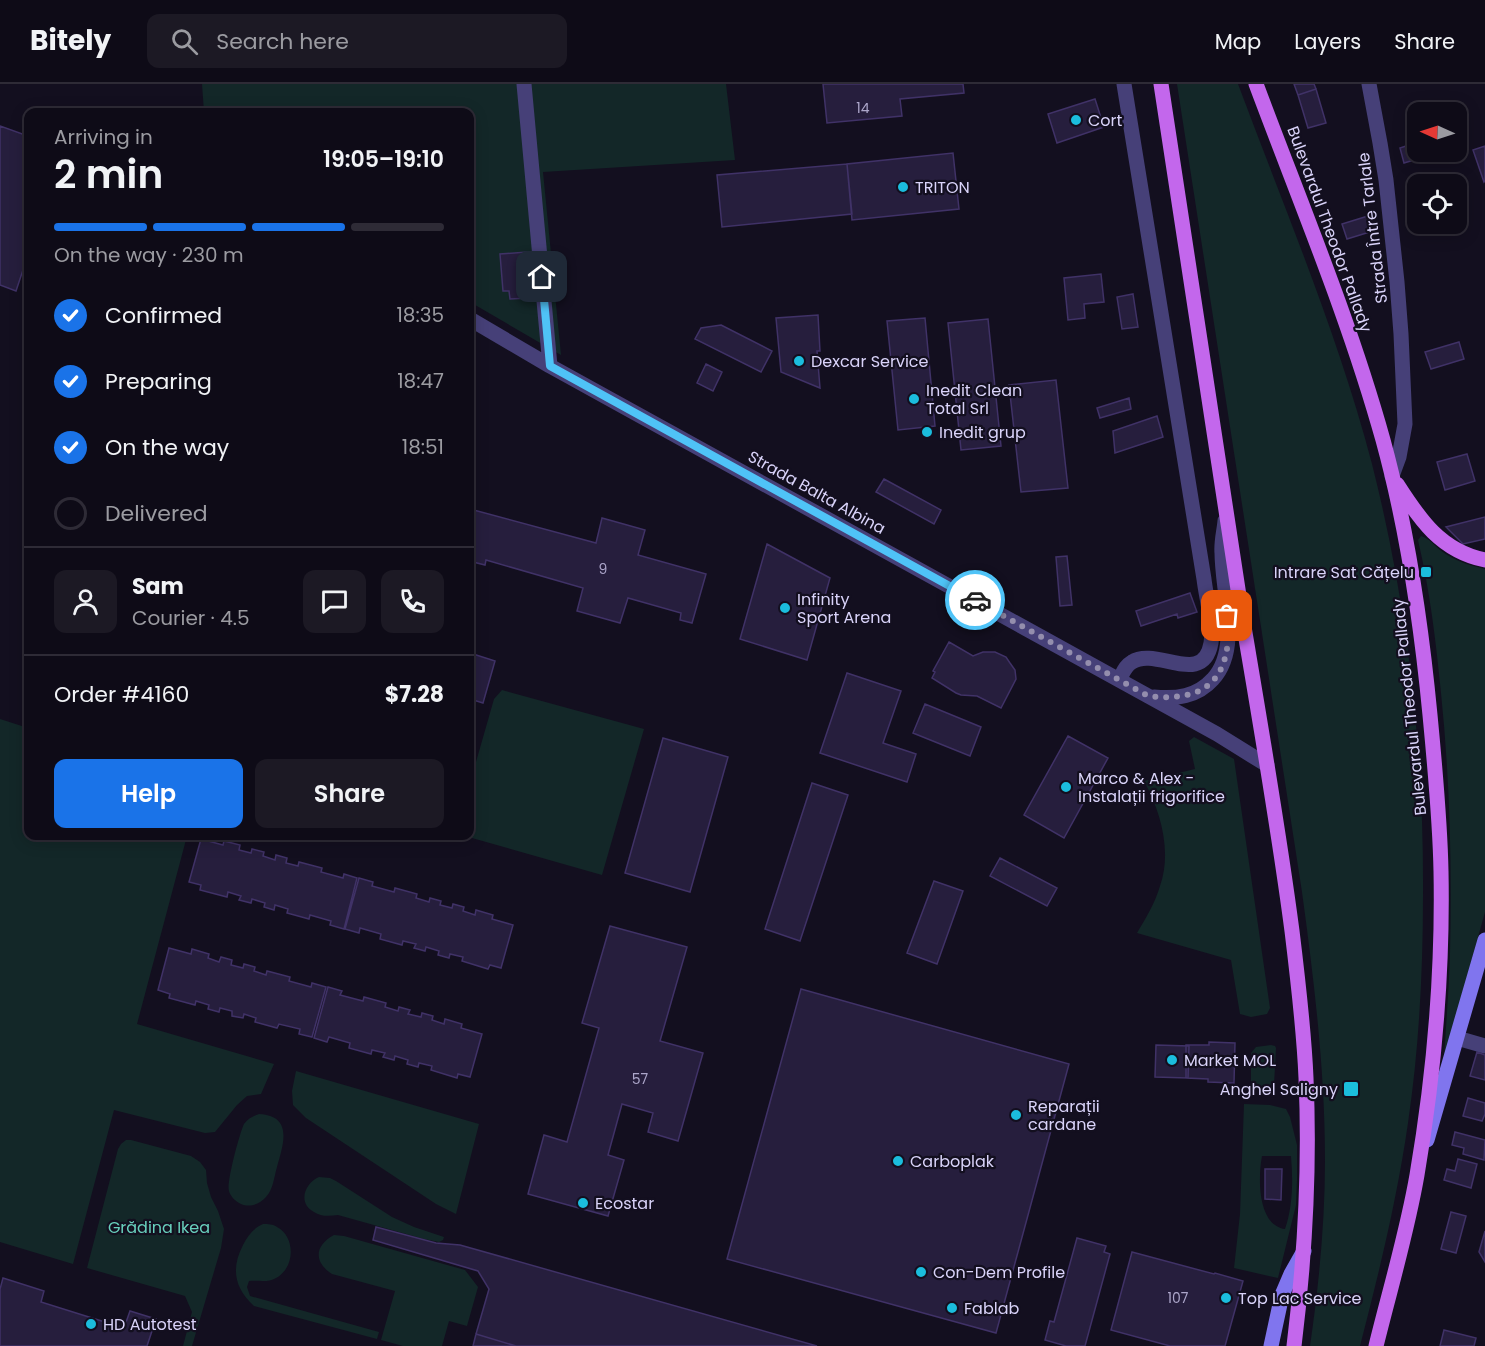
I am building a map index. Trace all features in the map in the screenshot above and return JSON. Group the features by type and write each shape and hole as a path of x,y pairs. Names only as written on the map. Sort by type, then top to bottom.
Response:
{"main road":[{"path":"1161,84 1226,516 1285,877 1301,1015 1306,1075 1306,1208 1294,1346"},
{"name":"Bulevardul Theodor Pallady","path":"1256,84 1348,329 1381,432 1413,573 1423,637 1437,787 1441,869 1437,1011 1430,1086 1417,1177 1376,1346"},
{"path":"1392,476 1429,529 1442,541 1468,556 1485,560"},
{"path":"1417,1177 1485,940"},
{"path":"1271,1346 1282,1295 1304,1251"}],"street":[{"path":"524,84 550,366"},
{"path":"1119,680 1125,668 1140,658 1153,658 1182,665 1200,662 1209,651 1211,636 1124,84"},
{"name":"Strada Între Tarlale","path":"1369,84 1386,180 1401,334 1405,424 1399,457 1392,476"},
{"name":"Strada Balta Albina","path":"474,322 1148,696 1267,765"},
{"name":"Strada Balta Albina","path":"1148,696 1167,698 1190,695 1208,685 1224,664 1228,639 1221,550 1226,516"},
{"path":"1457,1038 1485,1046"}],"green space":[{"path":"202,84 726,84 735,160 543,172 561,355 474,304 474,108 204,108"},
{"path":"1177,84 1238,84 1310,272 1358,416 1385,517 1404,625 1421,787 1423,896 1420,1010 1412,1095 1399,1180 1360,1346 1310,1346 1321,1253 1325,1183 1325,1126 1315,992 1302,892"},
{"path":"1421,536 1451,557 1485,569 1485,912 1444,1059 1451,921 1448,791 1435,636 1418,540"},
{"path":"502,690 644,729 602,875 474,839 474,769 494,699"},
{"path":"0,719 24,727 24,840 186,840 137,1024 274,1064 261,1094 247,1096 215,1132 205,1133 114,1110 73,1264 0,1242"},
{"path":"1194,737 1234,759 1270,1008 1267,1014 1251,1017 1240,1014 1231,960 1137,933 1158,892 1165,860 1160,819 1144,781 1195,769 1189,741"},
{"path":"1271,1045 1276,1048 1274,1085 1269,1088 1254,1087 1251,1084 1251,1053 1256,1047"},
{"path":"296,1071 479,1124 456,1214 436,1204 306,1118 293,1105 292,1091"},
{"path":"1244,1104 1270,1105 1286,1109 1297,1145 1296,1205 1278,1278 1234,1268 1240,1214","holes":["1262,1156 1291,1156 1292,1193 1285,1229 1276,1226 1264,1210 1260,1176"]},
{"path":"259,1114 270,1116 282,1126 282,1150 268,1194 258,1203 244,1205 237,1202 231,1195 230,1178 244,1124"},
{"name":"Grădina Ikea","path":"126,1140 191,1156 206,1170 211,1197 224,1229 221,1248 192,1346 183,1346 192,1312 185,1296 87,1268 118,1149"},
{"path":"319,1177 336,1181 392,1217 444,1237 443,1240 439,1242 424,1239 338,1215 317,1214 309,1208 304,1199 307,1188"},
{"path":"263,1224 274,1225 288,1238 290,1260 282,1273 273,1280 249,1281 247,1287 250,1296 379,1332 377,1339 254,1306 247,1299 239,1285 237,1262 239,1253 249,1235"},
{"path":"334,1235 465,1270 478,1287 467,1326 449,1321 442,1346 403,1346 381,1340 395,1291 332,1274 326,1269 319,1259 320,1249"}],"building":[{"path":"823,84 963,84 964,93 900,99 902,116 827,123"},
{"path":"1294,84 1314,84 1316,89 1298,95"},
{"path":"1316,89 1326,123 1308,128 1298,95"},
{"name":"Cort","path":"1095,99 1104,127 1057,143 1048,114"},
{"path":"0,126 24,135 24,267 16,291 0,285"},
{"path":"1407,146 1407,162 1404,163 1400,148"},
{"path":"1485,146 1485,181 1484,182 1473,150"},
{"name":"TRITON","path":"953,153 959,209 852,220 847,164"},
{"path":"847,164 852,214 722,227 717,175"},
{"path":"1368,216 1373,231 1347,239 1342,224"},
{"path":"527,252 530,298 510,299 509,291 503,291 500,254"},
{"path":"1101,274 1104,302 1084,304 1085,318 1068,320 1064,278"},
{"path":"1133,294 1138,327 1122,329 1117,297"},
{"name":"Dexcar Service","path":"818,315 820,351 817,351 820,388 781,372 776,318"},
{"name":"Inedit Clean Total Srl","path":"925,318 935,426 898,430 887,321"},
{"path":"988,319 1001,446 961,450 948,323"},
{"path":"721,325 772,351 761,372 695,339 701,328"},
{"path":"1459,342 1464,359 1431,369 1425,352"},
{"path":"706,364 722,372 713,391 697,383"},
{"path":"1056,380 1068,488 1021,492 1009,385"},
{"path":"1129,398 1131,409 1100,418 1097,408"},
{"path":"1157,416 1163,437 1115,453 1113,431"},
{"path":"1467,454 1475,481 1445,490 1437,462"},
{"path":"884,479 941,510 934,524 876,492"},
{"path":"474,510 596,543 602,518 645,530 638,555 706,574 692,623 680,620 681,613 628,598 620,623 577,611 583,588 486,560 485,565 474,562"},
{"path":"1485,517 1485,539 1463,544 1446,527"},
{"name":"Infinity Sport Arena","path":"767,544 830,578 807,660 740,639"},
{"path":"1067,556 1072,605 1060,606 1056,557"},
{"path":"1190,593 1197,612 1178,618 1177,614 1141,626 1136,611"},
{"path":"949,642 973,656 983,652 995,652 1006,657 1015,670 1016,679 1001,708 977,696 956,693 932,678 935,672 933,671"},
{"path":"474,654 495,661 483,703 474,700"},
{"path":"847,673 901,691 883,743 916,754 907,782 820,753"},
{"path":"925,704 981,727 970,756 913,733"},
{"name":"Marco & Alex - Instalații frigorifice","path":"1068,736 1108,758 1064,838 1024,815"},
{"path":"663,738 728,757 690,892 625,873"},
{"path":"812,783 848,795 800,941 765,929"},
{"path":"201,840 223,845 224,841 240,845 239,850 251,853 252,849 264,852 263,856 275,860 276,855 287,858 286,863 298,866 299,862 322,868 321,872 343,878 344,874 357,878 344,929 330,925 331,921 310,915 309,919 287,913 288,909 275,905 274,910 264,907 265,903 252,899 251,903 239,900 241,896 228,892 227,897 200,890 201,885 189,882"},
{"path":"1000,858 1057,888 1047,906 990,876"},
{"path":"359,878 373,882 372,886 394,892 395,888 417,894 416,898 429,902 430,898 441,901 440,905 452,908 453,904 464,907 463,911 475,915 476,910 493,915 492,919 513,925 501,968 490,965 488,969 462,961 463,957 450,954 449,958 438,955 439,951 426,947 425,951 414,948 416,944 403,941 402,945 380,939 381,934 360,928 359,933 345,929"},
{"path":"934,881 963,891 937,964 907,953"},
{"path":"610,926 687,947 660,1041 703,1053 678,1141 648,1132 653,1113 622,1104 608,1155 624,1160 608,1216 528,1194 544,1135 567,1142 599,1028 582,1023"},
{"path":"169,948 191,954 192,949 209,954 208,958 219,962 221,957 232,960 231,965 243,968 244,964 255,967 254,971 266,975 267,971 290,977 289,981 311,987 312,983 326,987 312,1037 299,1034 300,1029 279,1024 277,1028 255,1022 256,1018 244,1014 243,1018 232,1016 232,1011 220,1008 219,1012 208,1009 209,1005 196,1001 195,1005 169,998 170,994 158,990"},
{"path":"328,987 342,991 340,995 363,1001 364,997 386,1003 385,1007 398,1011 399,1007 410,1010 408,1014 421,1017 422,1013 433,1016 432,1020 444,1024 445,1019 462,1024 461,1028 482,1034 470,1077 458,1074 457,1078 431,1070 432,1066 419,1063 418,1067 407,1064 408,1060 395,1056 394,1060 383,1057 385,1053 372,1050 371,1054 349,1048 350,1043 329,1037 327,1042 314,1038"},
{"name":"Carboplak","path":"801,989 1069,1064 996,1333 727,1259"},
{"path":"1209,1042 1235,1043 1234,1083 1186,1078 1186,1045 1209,1045"},
{"name":"Market MOL","path":"1156,1045 1189,1046 1188,1078 1155,1077"},
{"path":"1477,1052 1485,1055 1485,1080 1470,1076"},
{"path":"1468,1098 1485,1103 1485,1114 1482,1121 1463,1116"},
{"path":"1455,1132 1485,1140 1484,1160 1463,1154 1464,1148 1452,1145"},
{"path":"1458,1159 1477,1164 1471,1188 1444,1180 1447,1169 1455,1171"},
{"path":"1265,1169 1282,1169 1281,1200 1265,1199"},
{"path":"1451,1212 1466,1216 1456,1253 1441,1249"},
{"path":"376,1227 436,1243 460,1245 817,1346 516,1346 476,1334 489,1289 478,1271 373,1240"},
{"path":"1485,1231 1485,1262 1479,1252"},
{"path":"1077,1238 1106,1246 1104,1252 1110,1254 1085,1346 1066,1346 1045,1340 1050,1321 1054,1322"},
{"path":"1132,1252 1243,1281 1225,1346 1170,1346 1111,1330"},
{"path":"3,1278 44,1291 41,1302 124,1328 130,1311 156,1319 147,1346 0,1346 0,1289"},
{"path":"1444,1330 1476,1338 1474,1346 1440,1346"},
{"path":"476,1334 516,1346 473,1346"}],"way so far":[{"path":"975,600 1148,696 1167,698 1179,698 1199,691 1217,675 1224,664 1227,652 1227,616"}],"place":[{"name":"Cort","path":"1076,120"},
{"name":"TRITON","path":"903,187"},
{"name":"Dexcar Service","path":"799,361"},
{"name":"Inedit Clean Total Srl","path":"914,399"},
{"name":"Inedit grup","path":"927,432"},
{"name":"Intrare Sat Cățelu","path":"1426,572"},
{"name":"Infinity Sport Arena","path":"785,608"},
{"name":"Marco & Alex - Instalații frigorifice","path":"1066,787"},
{"name":"Market MOL","path":"1172,1060"},
{"name":"Anghel Saligny","path":"1351,1089"},
{"name":"Reparații cardane","path":"1016,1115"},
{"name":"Carboplak","path":"898,1161"},
{"name":"Ecostar","path":"583,1203"},
{"name":"Con-Dem Profile","path":"921,1272"},
{"name":"Top Lac Service","path":"1226,1298"},
{"name":"Fablab","path":"952,1308"},
{"name":"HD Autotest","path":"91,1324"}],"route":[{"path":"542,277 550,366 975,600"}]}
